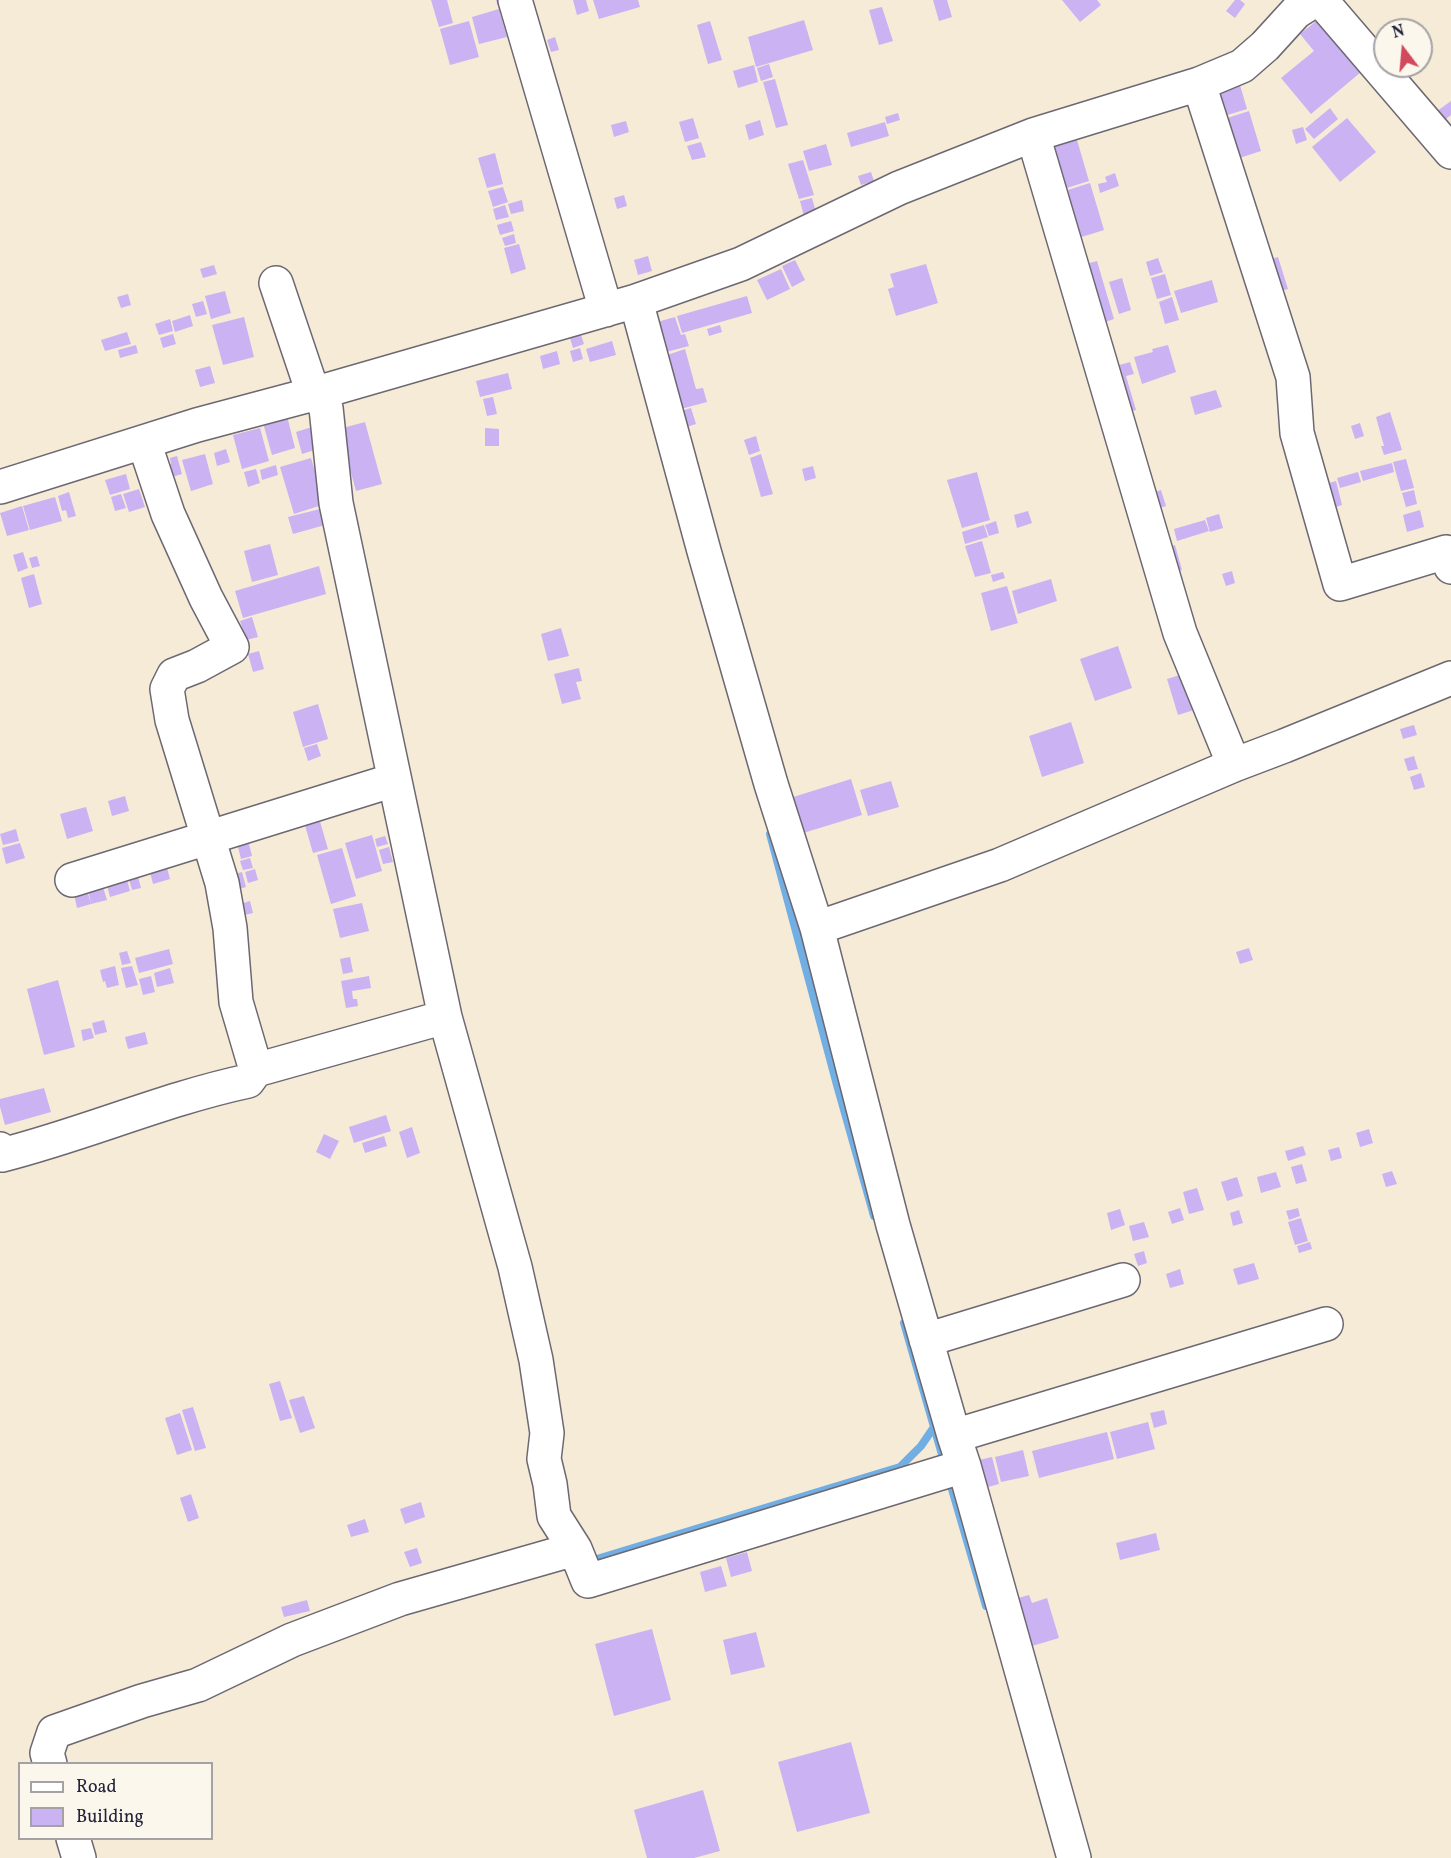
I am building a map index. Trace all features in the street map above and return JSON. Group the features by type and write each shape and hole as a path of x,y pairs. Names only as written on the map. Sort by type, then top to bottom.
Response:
{"street":[{"path":"515,0 704,551 765,762 817,928 893,1225 1074,1858"},
{"path":"0,488 197,425 621,306 741,264 899,188 1033,135 1198,84 1242,66 1265,46 1302,3 1325,5 1451,152"},
{"path":"1198,84 1293,377 1297,433 1340,584 1446,552 1451,567"},
{"path":"1033,135 1180,633 1234,765"},
{"path":"276,283 309,381 326,408 336,503 445,1017 515,1267 536,1360 547,1433 544,1459 554,1516 575,1549 588,1581 1326,1324"},
{"path":"144,442 168,514 206,598 232,647 174,675 167,689 172,720 188,777 222,883 230,928 236,1002 256,1070"},
{"path":"817,928 1000,865 1234,765 1451,678"},
{"path":"72,880 394,780"},
{"path":"0,1149 2,1155 48,1143 224,1086 248,1081 256,1070 445,1017"},
{"path":"926,1340 1123,1280"},
{"path":"49,1762 47,1753 54,1732 123,1707 198,1685 292,1640 400,1599 575,1549"},
{"path":"73,1840 79,1858"}],"building":[{"path":"431,0 447,0 453,23 439,27"},
{"path":"496,0 505,0 508,11 500,13 507,37 479,44 472,17 499,9"},
{"path":"573,0 586,0 589,11 577,15"},
{"path":"593,0 638,0 640,7 599,19"},
{"path":"933,0 947,0 952,17 939,21"},
{"path":"1062,0 1097,0 1101,5 1080,22"},
{"path":"1235,0 1240,0 1245,4 1235,18 1226,11"},
{"path":"882,7 893,41 879,45 869,10"},
{"path":"1324,15 1367,67 1311,114 1281,78 1314,51 1300,34"},
{"path":"804,20 813,50 756,67 748,37"},
{"path":"469,21 479,57 450,65 440,29"},
{"path":"710,21 722,60 708,64 697,25"},
{"path":"555,37 559,50 551,52 547,40"},
{"path":"769,64 773,77 761,81 757,68"},
{"path":"754,65 758,82 738,88 733,71"},
{"path":"775,79 788,125 776,128 763,82"},
{"path":"1240,85 1247,109 1218,118 1210,94"},
{"path":"1451,101 1451,115 1440,124 1433,114"},
{"path":"1330,108 1338,119 1314,139 1305,129"},
{"path":"1249,111 1261,151 1233,160 1221,120"},
{"path":"898,113 900,120 887,124 885,117"},
{"path":"693,118 699,138 685,142 679,122"},
{"path":"1347,118 1376,152 1340,182 1312,147"},
{"path":"760,120 764,135 749,140 745,125"},
{"path":"626,121 629,132 614,137 611,125"},
{"path":"885,122 889,136 851,147 847,133"},
{"path":"1303,127 1307,140 1296,144 1292,130"},
{"path":"1077,140 1089,181 1057,191 1045,149"},
{"path":"701,142 706,157 692,160 687,146"},
{"path":"826,144 832,165 809,171 803,151"},
{"path":"495,153 503,184 487,188 478,158"},
{"path":"803,160 814,195 799,199 788,164"},
{"path":"871,172 874,181 861,185 858,176"},
{"path":"1115,173 1119,186 1100,193 1098,184 1107,182 1105,177"},
{"path":"1090,183 1104,230 1072,240 1058,193"},
{"path":"503,187 508,202 493,207 488,191"},
{"path":"624,195 627,206 617,209 614,198"},
{"path":"812,198 817,216 805,220 800,201"},
{"path":"522,200 524,211 511,214 508,204"},
{"path":"505,205 509,217 496,220 493,209"},
{"path":"511,221 514,231 500,235 497,225"},
{"path":"514,234 516,243 505,246 502,238"},
{"path":"519,244 526,269 511,274 504,248"},
{"path":"648,256 652,271 638,275 634,260"},
{"path":"1278,257 1288,289 1276,292 1265,261"},
{"path":"1158,258 1163,272 1150,276 1146,262"},
{"path":"795,260 805,280 792,287 782,266"},
{"path":"1097,261 1114,319 1096,325 1082,265"},
{"path":"926,264 938,303 896,316 888,289 894,287 890,274"},
{"path":"214,265 217,274 203,278 200,269"},
{"path":"781,269 790,289 767,300 757,280"},
{"path":"1165,274 1171,295 1157,299 1151,278"},
{"path":"1122,278 1131,310 1119,314 1109,282"},
{"path":"1212,280 1218,302 1181,313 1174,291"},
{"path":"225,291 231,313 211,319 205,296"},
{"path":"128,294 131,305 121,308 117,297"},
{"path":"747,296 752,313 682,333 677,316"},
{"path":"1172,297 1179,320 1165,324 1159,302"},
{"path":"203,301 207,314 196,317 192,304"},
{"path":"190,315 193,326 175,332 172,321"},
{"path":"244,317 254,357 223,365 212,325"},
{"path":"675,317 681,335 685,334 689,346 666,352 657,322"},
{"path":"170,319 173,331 159,335 155,324"},
{"path":"720,325 722,332 709,336 707,329"},
{"path":"127,332 131,344 105,351 101,340"},
{"path":"173,334 176,344 163,348 160,338"},
{"path":"581,335 584,344 573,348 570,338"},
{"path":"612,341 616,355 590,362 586,349"},
{"path":"136,345 138,353 120,358 118,350"},
{"path":"1168,345 1176,372 1142,384 1134,357"},
{"path":"580,348 583,359 573,362 570,351"},
{"path":"685,349 696,389 703,388 707,402 677,410 667,355"},
{"path":"557,351 560,364 543,369 540,356"},
{"path":"1130,362 1134,374 1126,376 1136,410 1122,414 1109,368"},
{"path":"210,366 215,383 200,387 195,370"},
{"path":"508,373 512,389 480,397 476,381"},
{"path":"1216,390 1222,407 1195,415 1190,397"},
{"path":"493,397 497,414 487,416 483,399"},
{"path":"691,408 696,424 683,428 678,412"},
{"path":"1390,412 1402,450 1384,455 1381,446 1384,446 1376,417"},
{"path":"287,416 295,448 272,455 263,423"},
{"path":"365,422 382,484 356,491 339,429"},
{"path":"1360,423 1364,436 1355,439 1351,426"},
{"path":"315,426 321,448 302,454 296,432"},
{"path":"260,428 269,461 242,469 233,435"},
{"path":"485,428 499,429 499,446 485,446"},
{"path":"756,436 760,451 749,455 744,440"},
{"path":"226,449 230,462 217,466 214,453"},
{"path":"205,454 213,484 191,491 182,460"},
{"path":"761,454 773,494 761,497 750,458"},
{"path":"177,456 182,474 165,479 161,467 171,464 170,458"},
{"path":"311,458 325,504 294,514 280,467"},
{"path":"1406,459 1414,488 1401,491 1393,462"},
{"path":"1392,463 1394,472 1363,481 1360,471"},
{"path":"276,465 278,475 262,480 260,470"},
{"path":"813,466 816,478 805,481 802,469"},
{"path":"256,469 260,483 248,487 244,472"},
{"path":"977,472 990,520 962,528 947,480"},
{"path":"1358,472 1361,482 1340,488 1337,478"},
{"path":"126,474 130,489 110,495 105,480"},
{"path":"1336,481 1342,505 1326,510 1319,486"},
{"path":"139,489 145,507 129,512 123,494"},
{"path":"1161,490 1166,506 1150,511 1146,495"},
{"path":"1414,490 1417,504 1406,507 1402,493"},
{"path":"69,492 76,516 68,518 66,510 62,511 58,496"},
{"path":"121,494 126,508 115,511 111,497"},
{"path":"55,497 62,521 30,530 23,506"},
{"path":"22,506 29,530 7,536 0,513"},
{"path":"320,509 325,525 293,534 288,517"},
{"path":"1420,510 1424,527 1407,532 1403,515"},
{"path":"1028,511 1032,523 1017,528 1014,515"},
{"path":"1219,514 1223,528 1210,532 1206,518"},
{"path":"1205,520 1209,531 1177,541 1174,529"},
{"path":"996,521 999,533 989,536 985,525"},
{"path":"984,525 988,537 965,544 962,532"},
{"path":"982,541 991,573 975,577 965,546"},
{"path":"270,544 278,575 252,582 244,551"},
{"path":"1175,545 1182,570 1168,574 1161,549"},
{"path":"23,552 28,568 18,572 13,555"},
{"path":"37,556 40,566 32,568 29,558"},
{"path":"319,566 326,594 243,618 235,591"},
{"path":"1232,571 1235,583 1226,586 1222,574"},
{"path":"1003,572 1005,578 993,582 991,575"},
{"path":"34,574 42,604 29,608 21,578"},
{"path":"1051,579 1057,601 1018,614 1012,591"},
{"path":"1007,586 1018,623 991,631 981,593"},
{"path":"252,617 258,637 246,640 240,621"},
{"path":"561,628 569,656 548,661 541,634"},
{"path":"1118,646 1132,688 1095,701 1080,659"},
{"path":"259,651 264,669 253,672 248,654"},
{"path":"579,668 582,681 576,682 581,699 562,704 554,674"},
{"path":"1186,673 1197,709 1178,715 1167,679"},
{"path":"318,704 328,739 303,747 293,712"},
{"path":"1071,722 1084,763 1042,777 1029,736"},
{"path":"1414,725 1417,735 1403,739 1400,729"},
{"path":"317,744 321,756 308,761 304,748"},
{"path":"1414,756 1418,769 1408,771 1404,759"},
{"path":"1421,773 1425,787 1414,790 1410,777"},
{"path":"851,779 862,815 800,834 790,798"},
{"path":"891,781 899,807 868,816 860,790"},
{"path":"125,796 129,811 112,816 108,801"},
{"path":"86,807 93,831 67,839 60,814"},
{"path":"319,818 328,849 313,853 304,822"},
{"path":"16,829 19,841 3,845 0,834"},
{"path":"372,835 382,871 356,879 345,843"},
{"path":"385,836 388,844 377,847 375,839"},
{"path":"248,840 252,856 241,859 237,843"},
{"path":"20,843 25,858 6,864 2,848"},
{"path":"389,847 393,862 383,864 379,850"},
{"path":"342,848 356,896 331,904 317,855"},
{"path":"250,858 253,868 243,870 240,861"},
{"path":"166,864 170,879 153,884 149,868"},
{"path":"255,869 258,880 248,883 245,872"},
{"path":"242,872 246,887 235,890 231,875"},
{"path":"137,873 141,888 132,890 128,876"},
{"path":"126,876 130,891 110,897 106,881"},
{"path":"102,884 107,900 91,904 88,889"},
{"path":"87,890 91,904 77,908 74,894"},
{"path":"250,901 253,913 240,916 237,905"},
{"path":"362,903 369,931 340,938 333,909"},
{"path":"1249,948 1253,960 1240,964 1236,952"},
{"path":"169,949 173,964 139,973 135,958"},
{"path":"127,951 131,963 122,965 119,953"},
{"path":"350,957 353,972 343,974 340,959"},
{"path":"115,966 119,985 107,988 100,970"},
{"path":"132,966 138,985 126,988 121,968"},
{"path":"170,968 174,983 157,987 154,973"},
{"path":"151,976 155,992 143,995 139,979"},
{"path":"369,976 371,988 352,991 353,999 357,999 358,1006 346,1008 341,981"},
{"path":"58,980 75,1047 44,1055 27,989"},
{"path":"104,1020 107,1032 95,1035 92,1023"},
{"path":"91,1028 94,1038 83,1041 81,1030"},
{"path":"145,1032 148,1044 128,1049 125,1037"},
{"path":"44,1088 51,1112 5,1125 0,1099"},
{"path":"386,1115 391,1131 354,1143 349,1127"},
{"path":"412,1127 420,1153 407,1158 399,1132"},
{"path":"1369,1129 1373,1143 1360,1147 1356,1133"},
{"path":"324,1134 339,1141 330,1159 316,1152"},
{"path":"384,1136 387,1146 365,1153 362,1143"},
{"path":"1303,1146 1306,1155 1288,1161 1285,1151"},
{"path":"1339,1147 1342,1158 1331,1161 1328,1150"},
{"path":"1302,1164 1307,1181 1296,1184 1291,1167"},
{"path":"1392,1171 1397,1184 1386,1187 1382,1174"},
{"path":"1276,1172 1281,1187 1261,1193 1257,1177"},
{"path":"1237,1177 1243,1196 1227,1201 1221,1182"},
{"path":"1197,1188 1204,1210 1189,1214 1183,1192"},
{"path":"1180,1208 1184,1220 1172,1224 1168,1212"},
{"path":"1298,1208 1300,1216 1289,1220 1286,1211"},
{"path":"1120,1209 1125,1225 1111,1230 1107,1213"},
{"path":"1239,1210 1243,1223 1233,1226 1230,1213"},
{"path":"1301,1218 1308,1241 1295,1245 1288,1222"},
{"path":"1144,1222 1149,1237 1133,1241 1129,1226"},
{"path":"1310,1242 1312,1249 1299,1253 1297,1246"},
{"path":"1144,1251 1147,1263 1138,1266 1134,1254"},
{"path":"1254,1263 1259,1279 1238,1285 1233,1269"},
{"path":"1180,1269 1184,1284 1170,1288 1166,1274"},
{"path":"280,1381 292,1418 280,1421 269,1384"},
{"path":"304,1396 315,1428 300,1433 289,1400"},
{"path":"193,1407 206,1448 195,1451 182,1410"},
{"path":"1164,1410 1167,1424 1154,1428 1150,1413"},
{"path":"180,1413 192,1450 177,1455 165,1418"},
{"path":"1148,1422 1155,1449 1117,1459 1110,1432"},
{"path":"1107,1432 1114,1459 1039,1478 1032,1451"},
{"path":"1023,1450 1029,1476 1001,1482 995,1457"},
{"path":"992,1457 999,1484 977,1490 970,1462"},
{"path":"191,1494 199,1518 188,1522 180,1498"},
{"path":"421,1502 425,1517 405,1524 400,1509"},
{"path":"365,1519 369,1532 351,1537 347,1525"},
{"path":"1156,1533 1160,1550 1120,1560 1116,1543"},
{"path":"417,1548 422,1563 410,1567 404,1552"},
{"path":"747,1552 752,1571 731,1577 726,1558"},
{"path":"721,1566 727,1586 705,1592 700,1572"},
{"path":"1029,1595 1032,1603 1047,1598 1059,1638 1032,1646 1018,1598"},
{"path":"307,1600 310,1611 284,1617 281,1607"},
{"path":"652,1629 671,1700 614,1716 595,1644"},
{"path":"756,1632 765,1667 731,1675 723,1640"},
{"path":"851,1742 870,1813 797,1832 778,1762"},
{"path":"703,1790 720,1851 694,1858 647,1858 634,1810"}],"waterway":[{"path":"770,834 874,1216"},
{"path":"904,1323 945,1465"},
{"path":"587,1562 900,1467 921,1446 934,1427"},
{"path":"949,1479 986,1606"}]}
